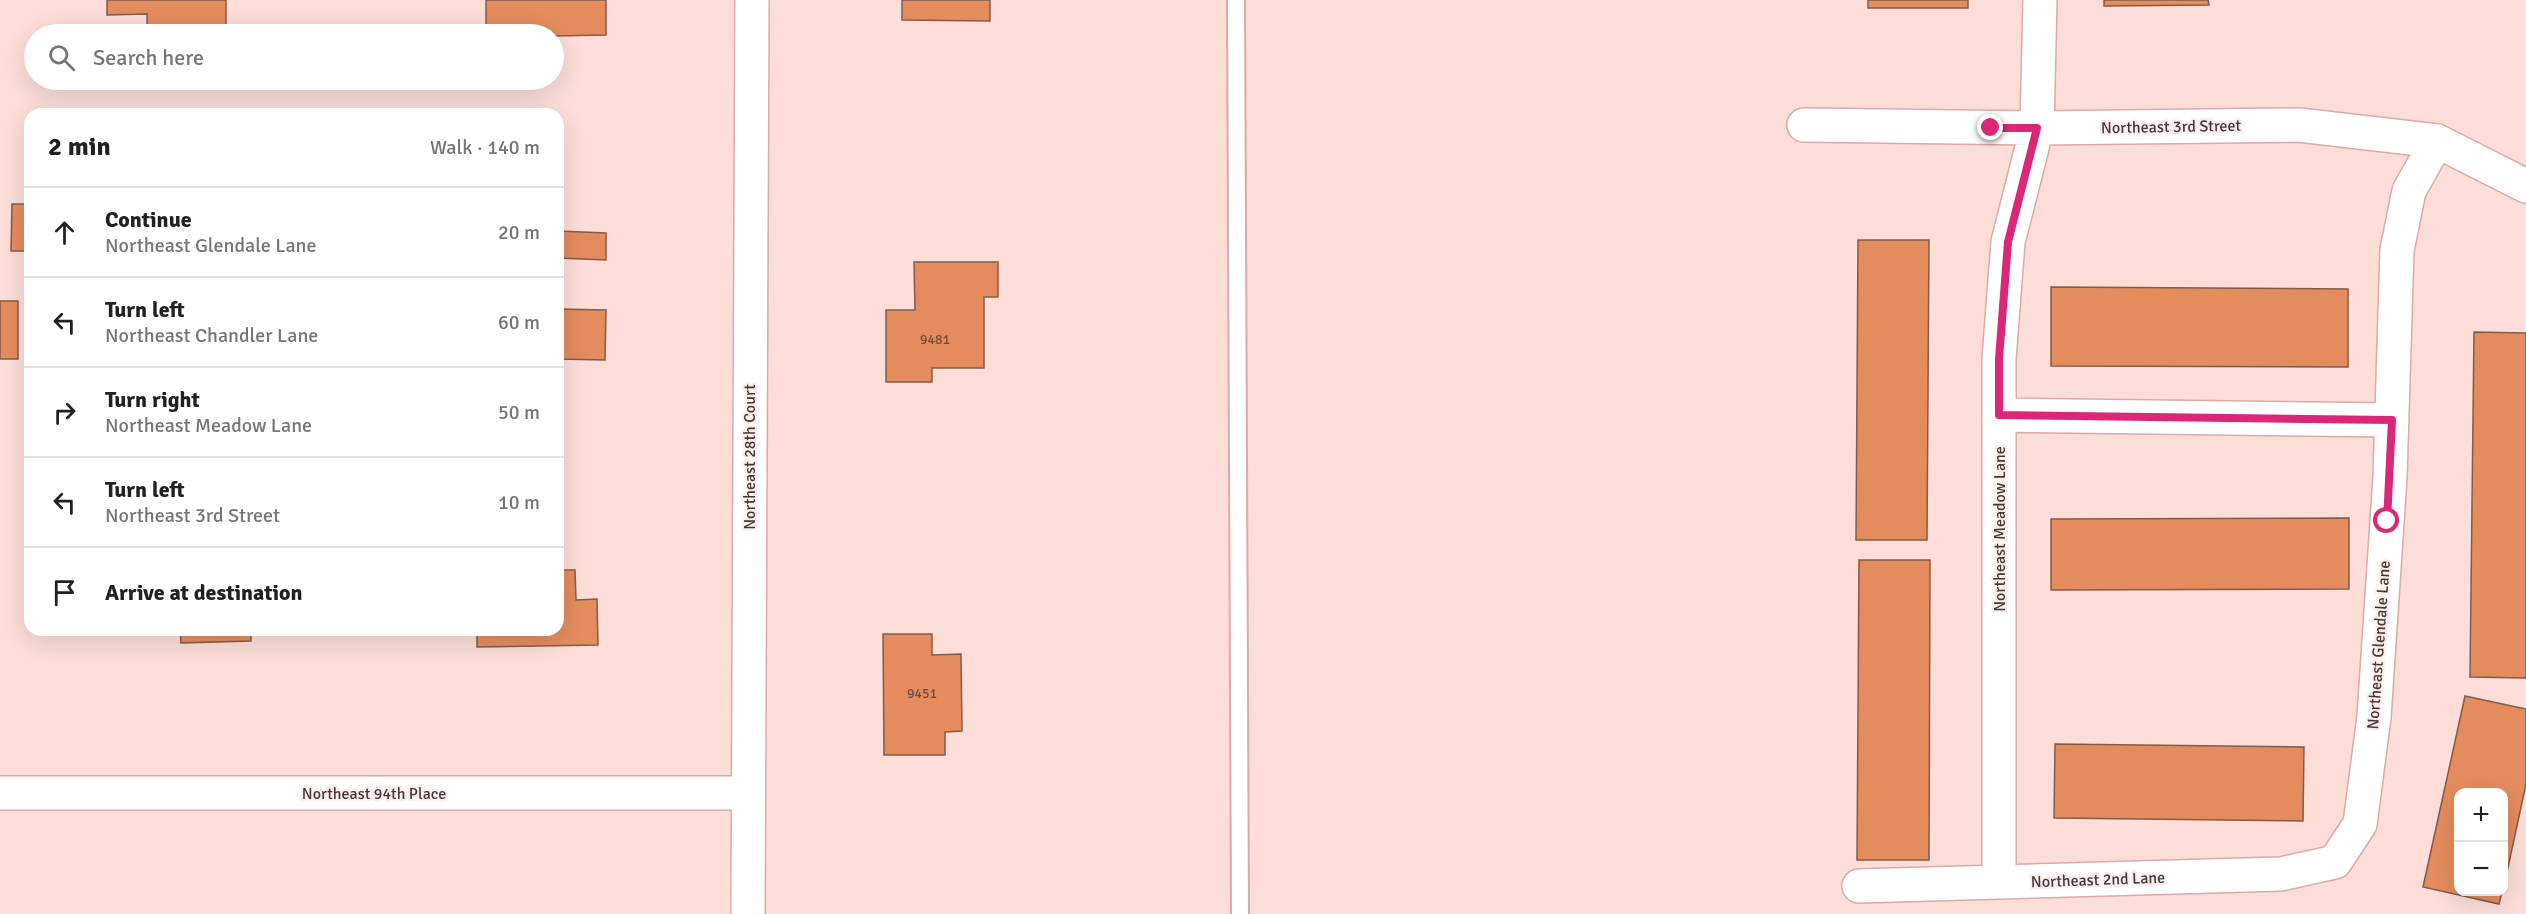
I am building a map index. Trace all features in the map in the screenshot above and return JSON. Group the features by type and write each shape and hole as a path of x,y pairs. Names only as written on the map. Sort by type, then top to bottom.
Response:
{"street":[{"name":"Northeast 28th Court","path":"748,914 752,0"},
{"name":"Northeast Meadow Lane","path":"1999,882 1999,359 2008,242 2037,128 2040,0"},
{"name":"Northeast 3rd Street","path":"1804,125 2037,128 2299,125 2437,141 2526,186"},
{"name":"Northeast Glendale Lane","path":"2335,862 2360,824 2374,706 2390,477 2397,250 2409,192 2437,141"},
{"path":"1999,415 2392,420"},
{"name":"Northeast 94th Place","path":"0,794 747,793"},
{"name":"Northeast 2nd Lane","path":"1859,886 2281,874 2335,862"}],"lane":[{"path":"1236,0 1240,914"}],"building":[{"path":"107,0 226,0 226,24 147,24 147,14 107,15"},
{"path":"486,0 606,0 606,35 564,36 564,24 486,24"},
{"path":"902,0 990,0 990,21 902,20"},
{"path":"1868,0 1968,0 1968,8 1868,8"},
{"path":"2104,0 2208,0 2209,5 2104,6"},
{"path":"12,204 24,204 24,251 11,251"},
{"path":"564,231 606,233 606,260 564,258"},
{"path":"1858,240 1929,240 1927,540 1856,540"},
{"path":"914,262 998,262 998,297 984,297 984,368 932,368 932,382 886,382 886,310 915,310"},
{"path":"2051,287 2348,289 2348,367 2051,366"},
{"path":"0,301 18,301 18,359 0,359"},
{"path":"564,309 606,310 605,360 564,359"},
{"path":"2474,332 2526,333 2526,678 2470,677"},
{"path":"2349,518 2349,589 2051,590 2051,519"},
{"path":"1859,560 1930,560 1929,860 1857,860"},
{"path":"564,570 575,570 576,600 597,599 598,645 477,647 477,636 564,636"},
{"path":"883,634 932,634 932,655 961,654 962,731 945,732 945,755 884,755"},
{"path":"180,636 251,636 251,641 181,643"},
{"path":"2465,696 2526,709 2526,784 2508,867 2508,788 2454,788 2454,894 2423,887"},
{"path":"2055,744 2304,747 2303,821 2054,818"},
{"path":"2463,896 2501,896 2499,904"}],"route":[{"path":"1991,128 2037,128 2008,242 1999,359 1999,415 2392,420 2387,521"}]}
